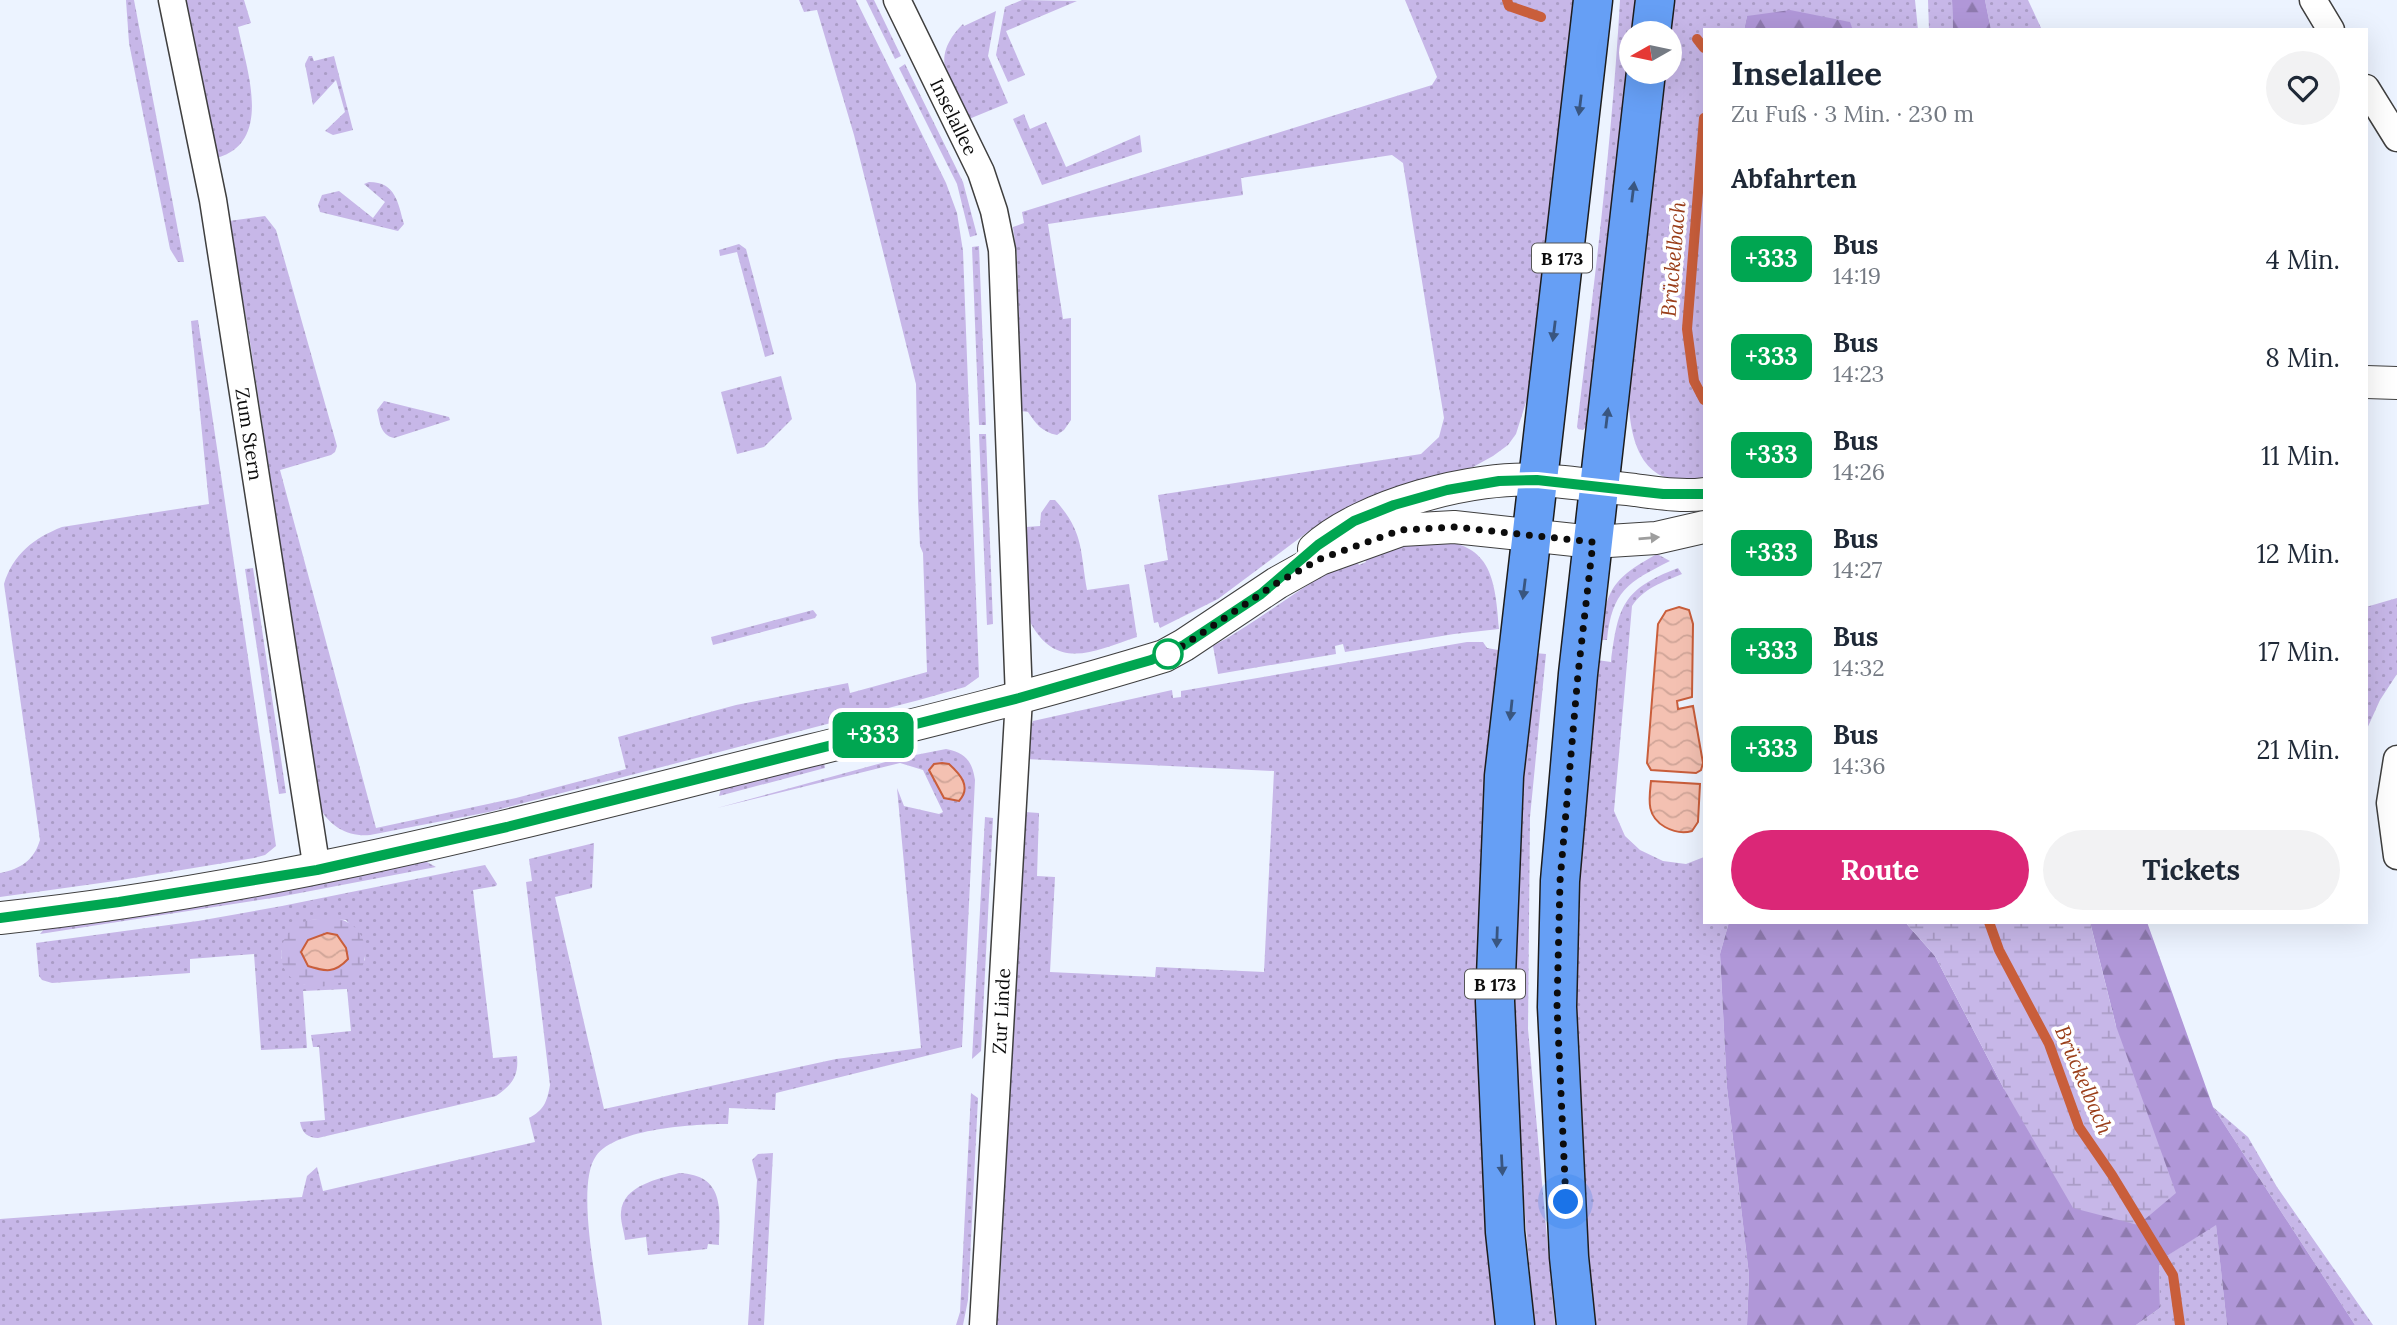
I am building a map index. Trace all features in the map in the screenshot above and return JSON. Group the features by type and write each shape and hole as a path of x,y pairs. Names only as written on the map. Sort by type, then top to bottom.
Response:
{"main road":[{"name":"B 173","path":"1516,1325 1505,1232 1495,1001 1504,776 1593,0"},
{"path":"1652,21 1655,0"},
{"path":"1576,1325 1569,1257 1557,1007 1561,867 1578,674 1645,84"}],"street":[{"name":"Zum Stern","path":"172,0 213,200 317,870"},
{"name":"Inselallee","path":"897,0 981,172 994,211 1002,250 1019,698"},
{"path":"2313,0 2330,28"},
{"path":"2368,91 2397,138"},
{"path":"2368,382 2397,383"},
{"path":"1277,583 1318,545 1354,521 1447,490 1499,481 1537,480 1663,494 1703,494"},
{"path":"0,918 317,870 507,827 1019,698 1164,656 1277,583 1320,559 1401,530 1454,527 1593,542 1656,538 1703,527"},
{"name":"Zur Linde","path":"983,1325 1019,698"},
{"path":"2397,759 2390,803 2397,856"}],"green space":[{"path":"126,0 134,0 184,262 178,262 170,249 129,43"},
{"path":"185,0 244,0 251,23 238,27 250,82 251,120 245,137 235,149 217,158"},
{"path":"799,0 856,0 946,183 957,213 963,251 979,677 965,687 919,700 489,812 370,835 341,829 329,821 320,808 249,335 229,221 265,216 276,230 337,446 331,455 280,470 376,828 516,798 626,769 618,737 736,705 848,683 850,693 927,672 923,553 920,546 918,501 916,384 854,135 817,10 804,12"},
{"path":"866,0 874,0 901,56 895,59"},
{"path":"1022,0 1077,1 1006,31 1025,75 1008,82 996,55 1005,7"},
{"path":"1405,0 1575,0 1529,399 1516,434 1508,445 1473,467 1380,493 1350,507 1313,528 1218,599 1160,628 1158,622 1154,623 1144,565 1168,560 1158,495 1421,454 1439,437 1444,418 1403,163 1392,155 1241,178 1243,195 1048,224 1063,319 1071,318 1071,420 1057,435 1043,430 1028,412 1021,411 1017,256 1013,227 1024,223 1022,212 1432,85 1437,77"},
{"path":"1620,0 1637,0 1634,21 1619,21 1619,84 1627,84 1586,427 1583,430 1577,427 1617,54"},
{"path":"1673,0 1915,0 1918,28 1852,28 1849,22 1747,16 1744,28 1703,28 1703,481 1676,480 1662,476 1642,458 1632,431 1628,389 1664,84 1682,84 1682,21 1671,21"},
{"path":"1928,0 1952,0 1953,28 1929,28"},
{"path":"1952,0 1985,0 1991,28 1953,28"},
{"path":"1985,0 2028,0 2041,28 1991,28"},
{"path":"1790,10 1850,22 1852,28 1744,28 1747,16"},
{"path":"996,11 988,56 1008,103 969,119 946,71 946,49 963,24 964,26"},
{"path":"309,56 312,56 314,61 334,56 353,130 333,135 325,131 345,112 336,80 313,105 305,64"},
{"path":"905,64 963,182 977,235 970,237 957,184 899,68"},
{"path":"1024,114 1030,129 1046,122 1066,167 1140,135 1142,152 1042,185 1013,119"},
{"path":"369,182 385,186 394,195 404,224 398,231 320,212 318,205 322,195 339,191 373,218 385,202 364,184"},
{"path":"739,244 746,249 774,354 765,357 737,252 720,256 719,250"},
{"path":"979,246 986,425 979,425 972,247"},
{"path":"198,320 276,846 265,855 254,858 0,897 0,873 26,862 40,840 4,584 13,564 26,548 42,536 62,527 209,504 191,321"},
{"path":"781,376 792,419 764,447 737,454 721,392"},
{"path":"384,401 449,417 450,420 394,438 383,431 380,423 377,410"},
{"path":"979,434 986,434 993,624 987,625"},
{"path":"1050,500 1055,500 1064,511 1076,532 1087,590 1129,584 1137,637 1078,654 1052,647 1041,638 1030,622 1026,527 1040,526 1041,513"},
{"path":"1420,540 1460,545 1474,552 1484,562 1495,590 1499,629 1345,652 1343,644 1335,646 1336,654 1218,674 1213,646 1336,568 1355,559 1359,565 1366,562 1363,556"},
{"path":"1657,554 1670,561 1643,575 1625,590 1613,610 1607,640 1600,640 1605,609 1614,587 1630,571"},
{"path":"253,568 286,793 279,794 245,569"},
{"path":"1678,568 1682,574 1648,590 1632,606 1614,811 1625,836 1640,850 1663,861 1686,864 1703,857 1703,924 1728,924 1720,954 1727,1088 1749,1275 1747,1325 1592,1325 1576,1042 1578,916 1589,745 1597,660 1611,662 1617,627 1626,602 1634,592"},
{"path":"2397,598 2397,674 2380,700 2368,727 2368,606"},
{"path":"813,610 817,615 815,618 713,645 711,637"},
{"path":"1467,642 1483,642 1487,648 1498,650 1480,872 1477,1006 1483,1166 1498,1325 995,1325 999,1302 1025,812 1039,813 1037,876 1055,877 1050,972 1155,977 1156,967 1264,972 1274,771 1026,759 1027,737 1033,721 1172,690 1173,698 1181,697 1181,691"},
{"path":"1535,653 1546,654 1530,817 1528,1029 1555,1325 1535,1325 1526,1231 1515,1043 1516,875"},
{"path":"946,749 967,759 975,780 962,1047 776,1093 775,1110 729,1108 728,1124 657,1130 621,1139 606,1147 596,1156 590,1170 588,1189 590,1238 602,1325 0,1325 0,1219 302,1197 307,1176 317,1167 323,1191 535,1142 529,1118 544,1105 550,1085 526,882 532,881 529,859 594,843 592,888 555,897 604,1109 836,1059 921,1048 897,788 904,806 939,814 943,812 923,770 900,763 717,808 900,758"},
{"path":"824,761 825,768 719,796 721,789 726,787"},
{"path":"985,817 993,818 981,1051 972,1059"},
{"path":"425,861 436,867 279,897 40,934 45,928 283,889"},
{"path":"485,865 497,884 473,890 493,1058 517,1056 517,1069 510,1084 496,1096 318,1138 311,1137 304,1132 300,1122 325,1120 319,1047 313,1047 311,1035 351,1031 347,989 303,991 307,1048 261,1050 254,954 190,959 190,973 52,983 39,976 36,943 198,921","holes":["311,920 346,920 360,938 365,960 343,978 330,984 303,984 281,958 281,951"]},
{"path":"335,918 353,926 364,942 365,956 358,973 342,982 318,987 294,980 282,960 281,952 286,936 302,923"},
{"path":"1728,924 1907,924 1935,956 2004,1089 2116,1026 2090,924 2148,924 2213,1107 2355,1325 2227,1325 2216,1225 2159,1261 2160,1308 2136,1325 1747,1325 1749,1275 1727,1088 1720,954"},
{"path":"1907,924 2090,924 2116,1026 2176,1193 2138,1225 2073,1208 2004,1089 1935,956"},
{"path":"971,1093 978,1098 968,1300 963,1325 956,1325 960,1312"},
{"path":"2213,1107 2248,1137 2277,1187 2373,1325 2355,1325"},
{"path":"773,1153 764,1325 748,1325 757,1180 752,1160 758,1154"},
{"path":"679,1173 705,1180 717,1196 719,1245 708,1244 707,1249 648,1255 646,1237 625,1240 621,1215 623,1203 635,1189"},
{"path":"2216,1224 2227,1325 2136,1325 2160,1308 2159,1261"}],"water":[{"path":"1679,607 1689,610 1693,624 1692,697 1677,701 1678,709 1693,706 1703,763 1701,770 1696,773 1651,770 1647,763 1658,624 1666,611"},
{"path":"934,764 949,764 963,781 963,796 959,801 944,798 929,770"},
{"path":"1651,781 1700,784 1698,822 1692,831 1672,830 1659,823 1652,813"},
{"path":"327,933 337,935 346,948 348,959 339,967 330,970 308,966 301,952 308,940"}],"waterway":[{"name":"Brückelbach","path":"1507,0 1509,6 1541,17"},
{"name":"Brückelbach","path":"1697,39 1703,47"},
{"name":"Brückelbach","path":"1703,130 1687,329 1694,381 1703,398"},
{"name":"Brückelbach","path":"1990,924 1999,950 2049,1044 2079,1127 2112,1175 2173,1275 2180,1325"}],"bus line":[{"name":"+333","path":"0,918 317,870 507,827 1019,698 1151,660 1184,645 1261,594 1318,545 1354,521 1394,505 1447,490 1499,481 1537,480 1663,494 1703,494"}],"route":[{"path":"1168,654 1164,656 1277,583 1320,559 1401,530 1454,527 1593,542 1578,674 1560,881 1557,1007 1566,1202"}]}
